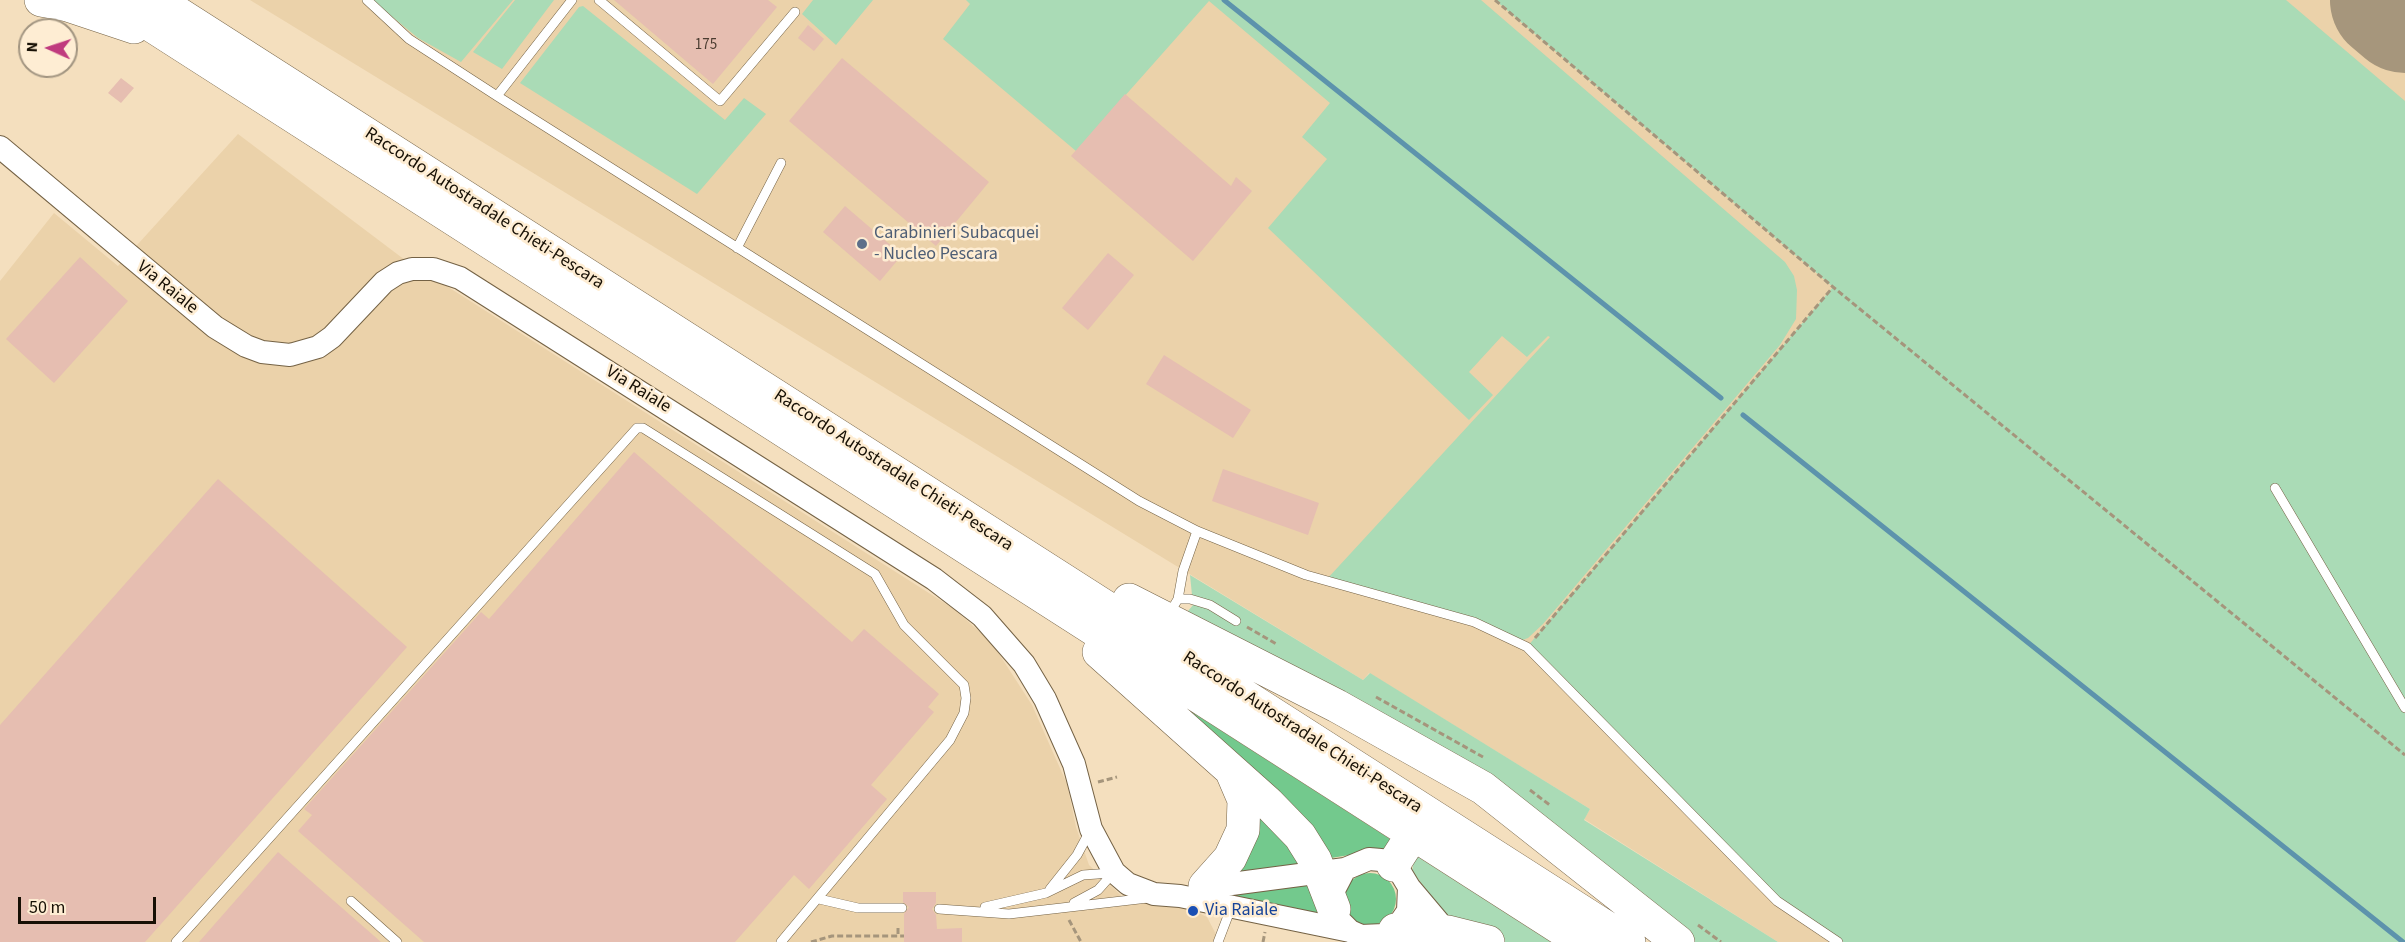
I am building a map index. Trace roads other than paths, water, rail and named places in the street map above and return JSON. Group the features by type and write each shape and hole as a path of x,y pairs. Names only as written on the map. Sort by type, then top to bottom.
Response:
{"highway":[{"path":"41,0 94,13 128,27 156,14"},
{"name":"Raccordo Autostradale Chieti-Pescara","path":"111,0 156,14 944,504 1629,942"},
{"name":"Raccordo Autostradale Chieti-Pescara","path":"156,14 1080,621 1582,942"},
{"path":"944,504 985,514 1105,588 1172,609 1337,706 1443,783 1483,788 1678,942"},
{"path":"1080,621 1093,647 1231,771 1300,836 1332,871 1361,929 1488,942"},
{"path":"1193,891 1230,858 1243,830 1244,800 1231,771"}],"street":[{"name":"Via Raiale","path":"0,147 215,327 246,346 262,352 290,355 318,347 332,337 384,282 398,273 412,269 433,269 446,272 470,284 934,579 982,616 1024,664 1045,699 1074,764 1091,829 1114,872 1144,892 1193,891 1332,871 1369,859 1382,860 1402,867"},
{"path":"1361,929 1408,911 1402,867"},
{"path":"1402,867 1451,937"},
{"name":"Via Raiale","path":"1193,891 1231,908 1361,929"}],"lane":[{"path":"367,0 409,39 1139,501 1197,531 1306,575 1474,622 1527,647 1778,901 1838,942"},
{"path":"497,96 572,0"},
{"path":"599,0 720,101 795,12"},
{"path":"737,248 781,163"},
{"path":"176,942 637,428 643,428 875,574 904,625 964,685 966,698 964,713 950,740 781,942"},
{"path":"2275,488 2405,708"},
{"path":"1172,609 1197,531"},
{"path":"1172,609 1190,599 1210,605 1236,621"},
{"path":"1046,893 1077,855 1091,829"},
{"path":"1067,906 1098,890 1114,872"},
{"path":"973,909 1046,893 1083,875 1114,872"},
{"path":"939,909 973,909 1009,914 1193,891"},
{"path":"819,899 858,908 902,908"},
{"path":"351,901 397,942"},
{"path":"1218,942 1231,908"}],"waterway":[{"path":"1224,0 1721,398"},
{"path":"1743,415 2403,942"}],"place":[{"name":"Carabinieri Subacquei - Nucleo Pescara","path":"862,244"},
{"name":"Via Raiale","path":"1193,911"}]}
